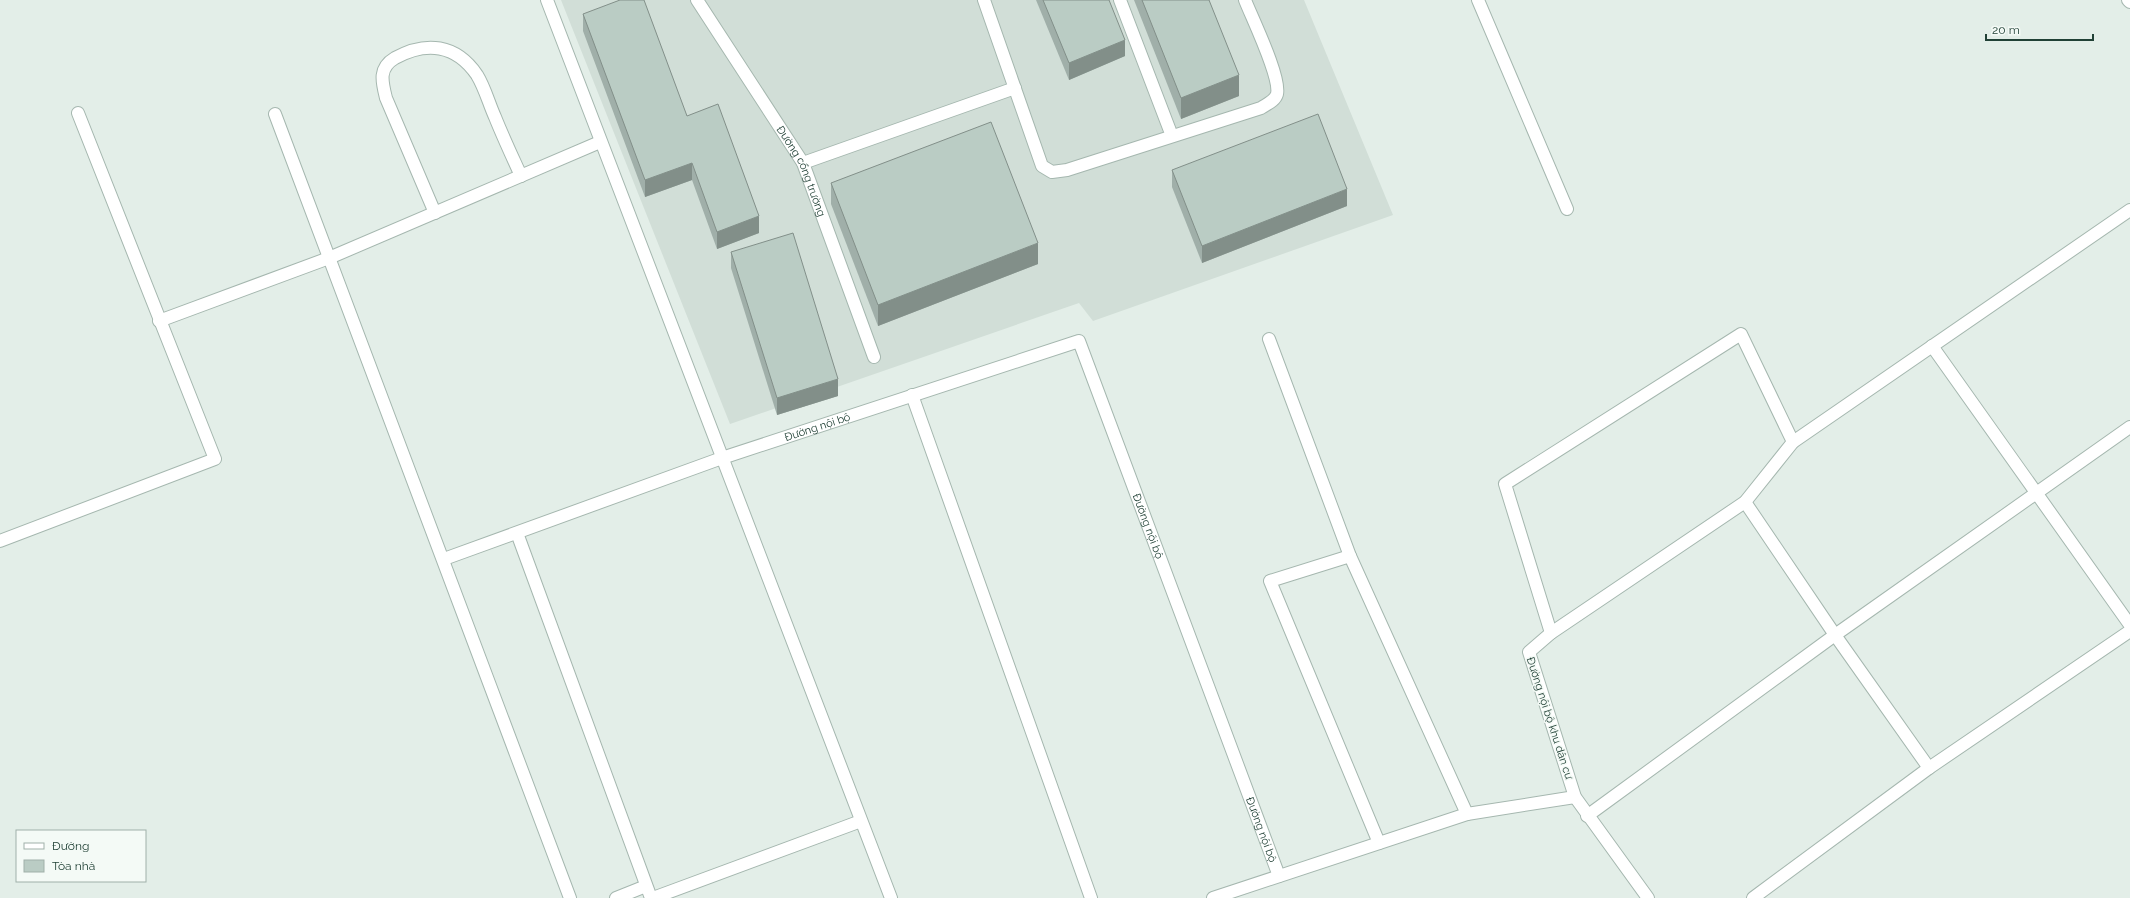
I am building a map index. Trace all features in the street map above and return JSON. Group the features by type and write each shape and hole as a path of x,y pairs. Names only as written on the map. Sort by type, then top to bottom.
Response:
{"street":[{"path":"547,0 600,142 891,898"},
{"name":"Đường cổng trường","path":"696,0 803,163 874,357"},
{"path":"984,0 1042,166 1052,172 1067,170 1261,108 1272,102 1277,93 1274,72 1245,0"},
{"path":"1120,0 1172,136"},
{"path":"1478,0 1567,209"},
{"path":"435,213 398,126 381,79 384,70 391,61 404,53 423,47 437,47 449,51 464,60 477,76 521,176"},
{"path":"803,163 1015,88"},
{"path":"0,541 215,459 78,113"},
{"path":"274,114 444,559 570,898"},
{"path":"159,320 329,258 600,142"},
{"path":"1794,442 1741,334 1505,484 1551,633 1745,502 1794,442 2130,210"},
{"path":"1269,339 1350,556 1467,814"},
{"name":"Đường nội bộ","path":"444,559 722,458 1079,341 1279,876"},
{"path":"1932,346 2130,625"},
{"path":"912,395 1090,898"},
{"path":"1587,816 1835,635 2130,427"},
{"path":"1745,502 1835,635 1929,768"},
{"path":"517,533 646,886 652,898 861,821"},
{"path":"1350,556 1270,581 1379,844"},
{"path":"1754,898 1929,768 2130,631"},
{"name":"Đường nội bộ khu dân cư","path":"1551,633 1529,652 1575,797 1587,816 1648,898"},
{"path":"1220,897 1467,814 1575,797"},
{"path":"616,898 646,886"}],"shaded area":[{"path":"561,0 1304,0 1393,215 1093,321 1079,303 730,424"}],"building":[{"path":"620,0 644,0 687,116 718,104 759,216 717,232 692,163 645,180 583,14"},
{"path":"1043,0 1109,0 1125,40 1069,63"},
{"path":"1142,0 1209,0 1239,75 1181,98"},
{"path":"1318,114 1347,189 1202,246 1172,170"},
{"path":"991,122 1038,243 878,305 831,183"},
{"path":"793,233 838,379 777,398 731,252"}]}
